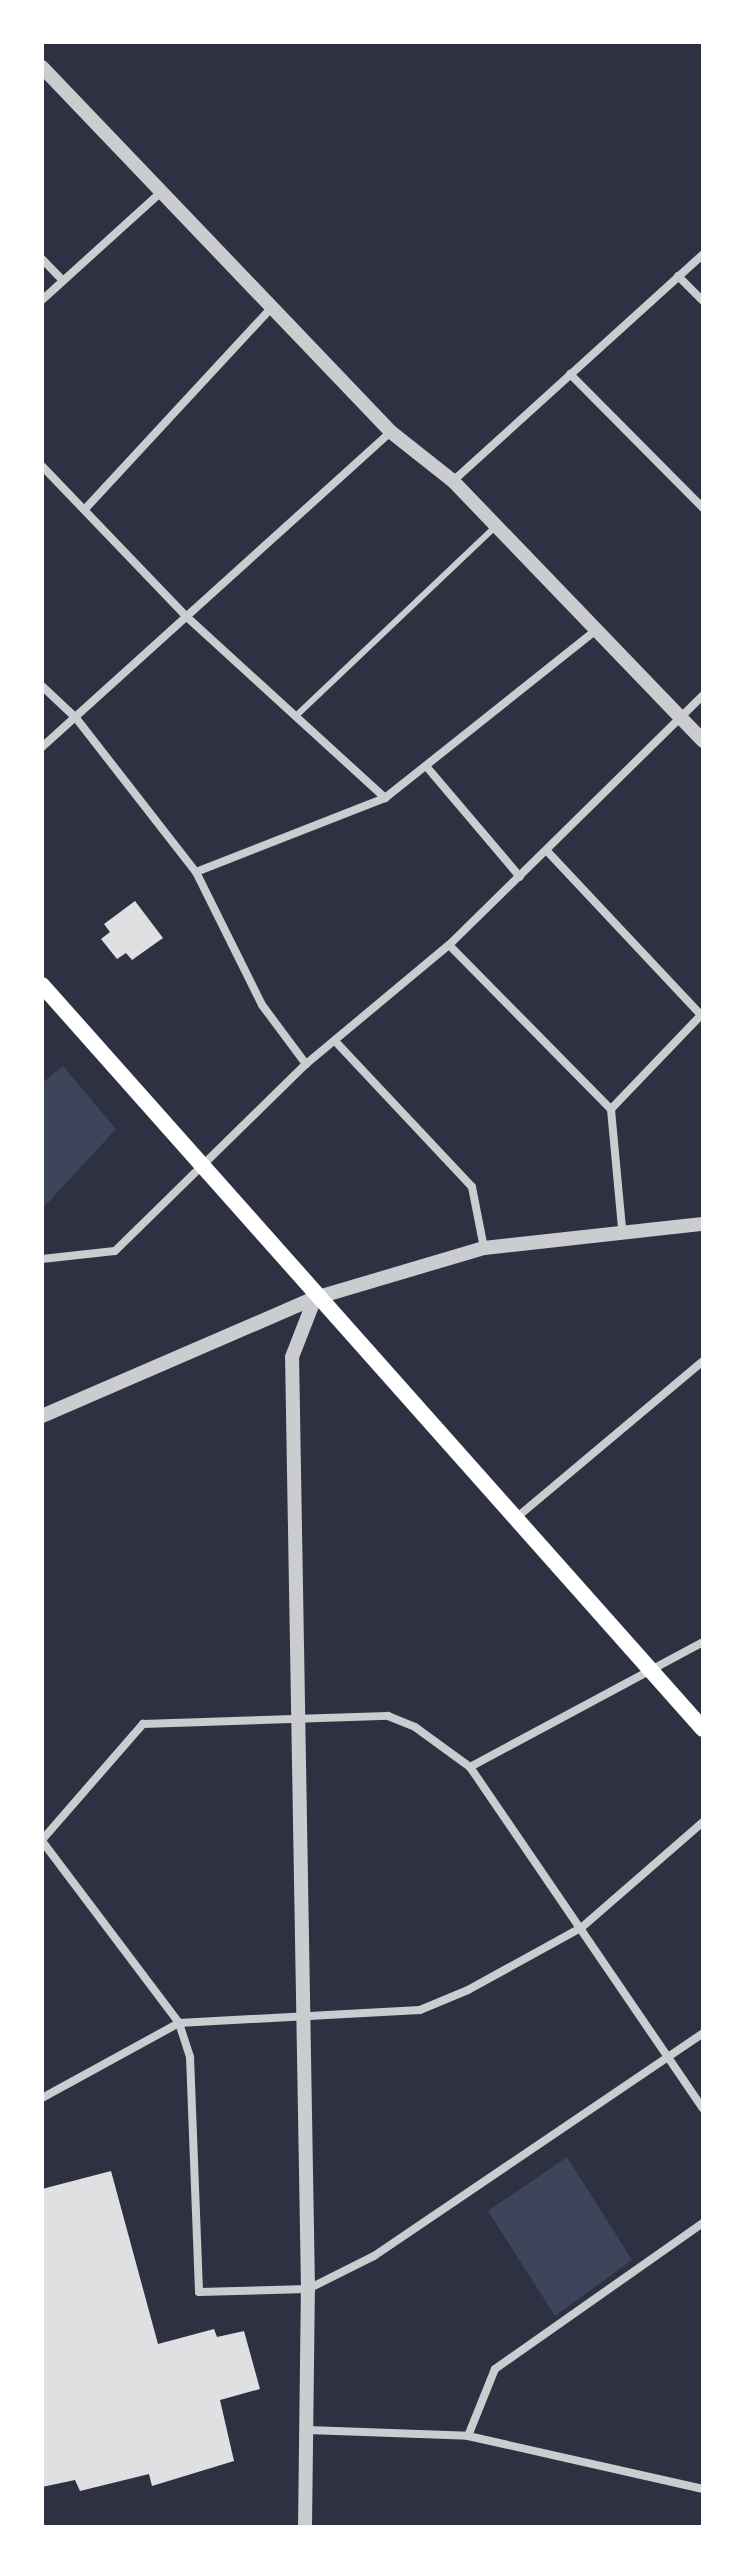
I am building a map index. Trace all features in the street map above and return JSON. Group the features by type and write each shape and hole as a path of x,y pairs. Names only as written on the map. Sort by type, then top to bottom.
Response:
{"main road":[{"path":"42,985 315,1298 703,1729"}],"street":[{"path":"42,67 391,432 453,481 685,718 703,741"},
{"path":"42,300 160,193"},
{"path":"453,481 703,254"},
{"path":"42,259 63,281"},
{"path":"678,276 703,301"},
{"path":"86,508 272,307"},
{"path":"570,374 703,508"},
{"path":"42,747 391,432"},
{"path":"42,466 86,508 188,618 299,713 385,798"},
{"path":"196,872 385,798 596,630"},
{"path":"42,686 76,718 196,872 262,1005 306,1064"},
{"path":"42,1259 115,1251 203,1169 306,1064 449,945 685,718 703,695"},
{"path":"426,766 520,877"},
{"path":"547,851 702,1014 611,1109"},
{"path":"449,945 611,1109 622,1228"},
{"path":"335,1041 472,1187 484,1248"},
{"path":"42,1416 315,1298 484,1248 622,1228 703,1224"},
{"path":"305,2527 308,2289 292,1357 315,1298"},
{"path":"516,1518 703,1361"},
{"path":"470,1767 703,1642"},
{"path":"703,2033 667,2058 374,2256 308,2289 199,2292 190,2057 179,2023 42,1840 143,1724 388,1716 470,1767 667,2058 703,2108"},
{"path":"42,2098 179,2023 420,2010 581,1928 703,1822"},
{"path":"468,2436 495,2369 703,2223"},
{"path":"308,2430 468,2436 703,2489"}],"lane":[{"path":"299,713 496,526"}],"shaded area":[{"path":"63,1066 116,1129 42,1209 42,1083"},
{"path":"567,2157 632,2260 555,2316 488,2211"}],"building":[{"path":"135,901 163,938 132,960 126,953 117,959 101,939 110,932 104,924"},
{"path":"111,2171 158,2344 214,2329 217,2337 244,2331 260,2389 220,2400 234,2461 152,2486 149,2474 80,2491 75,2480 42,2487 42,2189"}]}
